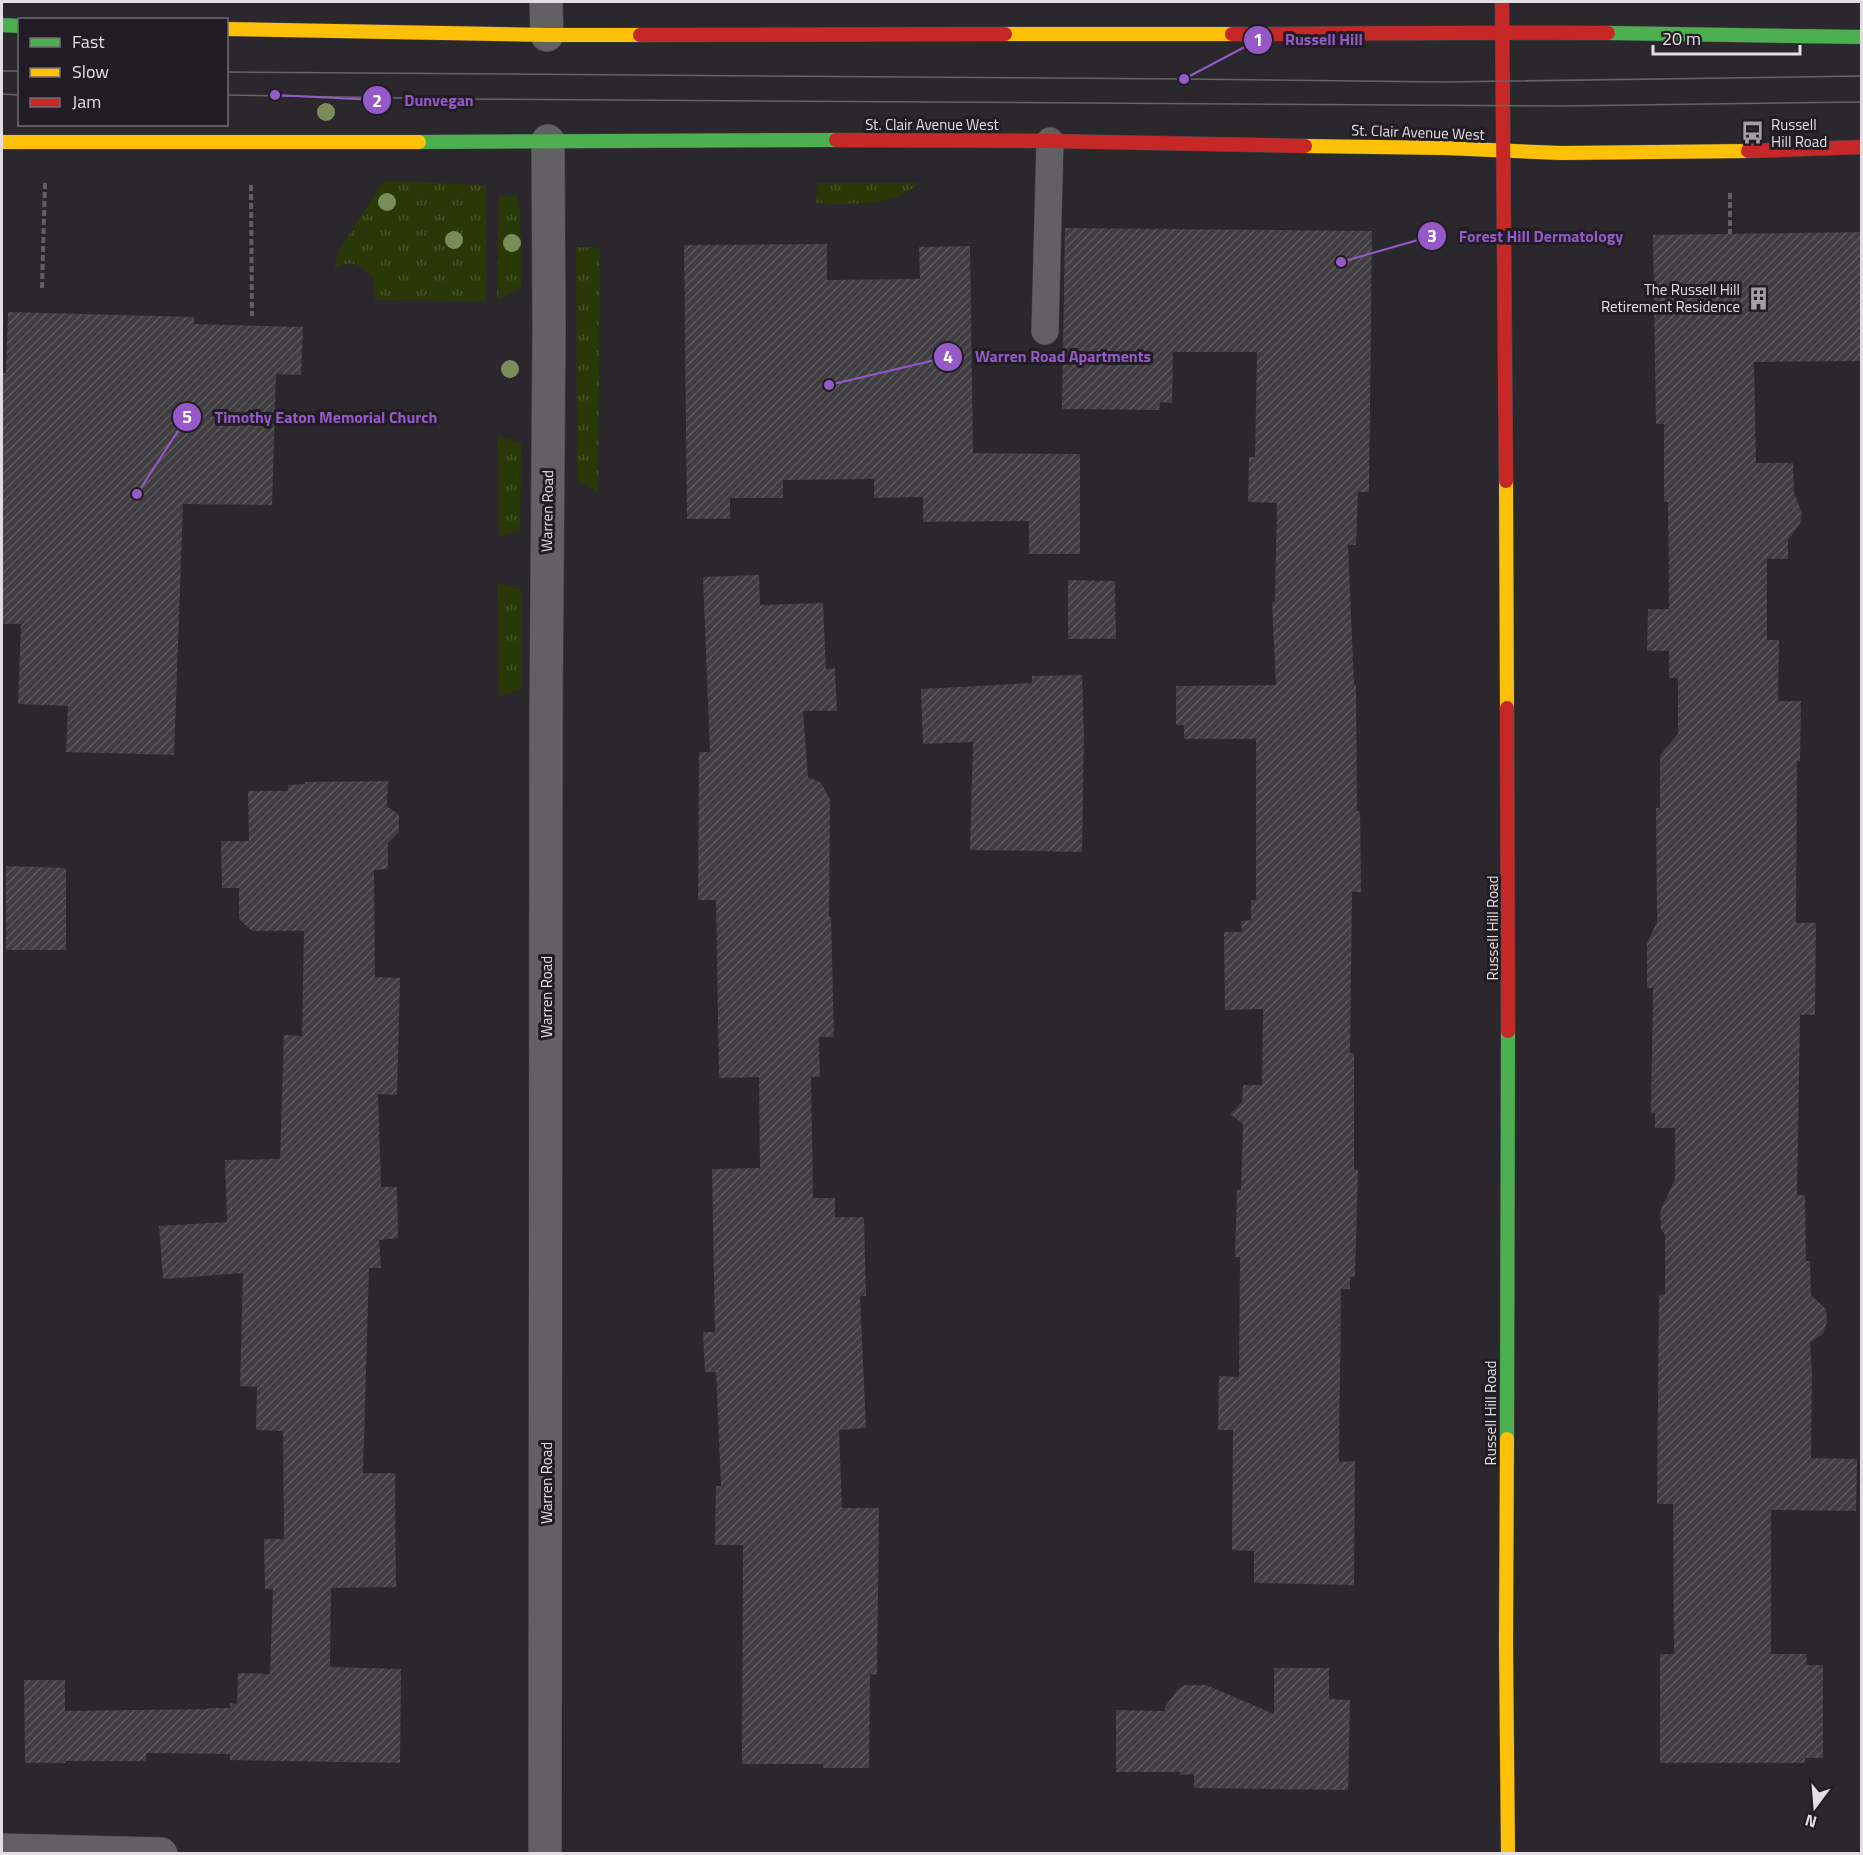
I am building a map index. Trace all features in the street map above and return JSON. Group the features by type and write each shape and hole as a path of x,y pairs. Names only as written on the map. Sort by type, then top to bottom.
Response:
{"main road":[{"name":"Russell Hill Road","path":"1502,2 1505,81 1504,448 1507,531 1509,1094 1506,1632 1508,1854"},
{"path":"2,25 18,26"},
{"path":"228,29 547,35 1503,32 1862,37"},
{"name":"St. Clair Avenue West","path":"2,142 1050,141 1445,148 1560,153 1862,147"}],"street":[{"path":"546,2 547,35"},
{"name":"Warren Road","path":"545,1854 548,141"},
{"path":"2,1850 161,1854"}],"lane":[{"path":"1045,331 1050,141"}],"path":[{"path":"42,288 45,173"},
{"path":"251,178 252,316"},
{"path":"1730,192 1730,234"}],"green space":[{"path":"386,181 486,185 486,301 375,300 374,278 365,270 356,264 346,264 334,269 339,251 380,186"},
{"path":"817,183 919,183 908,191 884,201 843,204 816,203"},
{"path":"499,195 517,196 520,211 521,288 497,300"},
{"path":"576,247 600,248 598,492 577,480"},
{"path":"498,436 521,443 520,530 499,537"},
{"path":"498,583 521,589 522,689 499,696"}],"building":[{"path":"1065,228 1372,231 1369,492 1358,492 1356,545 1348,545 1354,685 1356,685 1357,811 1360,811 1361,892 1352,892 1350,1053 1354,1053 1354,1169 1358,1170 1355,1276 1350,1277 1350,1289 1341,1289 1339,1462 1355,1461 1354,1585 1254,1583 1254,1551 1232,1550 1233,1430 1218,1430 1219,1376 1239,1377 1240,1257 1235,1257 1237,1190 1241,1190 1243,1124 1230,1114 1242,1102 1243,1085 1262,1085 1263,1009 1225,1010 1224,932 1242,932 1241,921 1251,920 1251,900 1256,900 1256,739 1184,739 1184,725 1176,725 1176,686 1276,685 1272,602 1275,602 1277,503 1248,502 1249,457 1255,457 1257,352 1173,352 1172,403 1160,402 1159,410 1062,409"},
{"path":"1862,232 1862,361 1754,362 1756,463 1793,463 1794,492 1802,514 1800,524 1788,540 1788,559 1767,559 1767,640 1779,640 1778,701 1801,701 1800,761 1797,761 1796,923 1816,923 1815,1015 1800,1015 1797,1195 1805,1195 1806,1261 1810,1261 1811,1295 1826,1309 1827,1322 1823,1334 1810,1342 1811,1458 1857,1459 1856,1511 1771,1510 1771,1654 1806,1654 1807,1665 1823,1665 1823,1758 1805,1758 1805,1763 1660,1763 1660,1654 1674,1654 1673,1504 1657,1504 1659,1295 1665,1294 1665,1235 1661,1229 1660,1212 1675,1179 1675,1128 1655,1128 1655,1113 1651,1113 1653,988 1647,988 1647,943 1657,922 1656,808 1660,808 1660,755 1678,734 1678,678 1669,678 1669,651 1647,651 1648,609 1669,609 1668,502 1664,502 1664,424 1656,424 1653,235"},
{"path":"827,244 827,280 920,279 919,247 970,246 973,453 1080,454 1080,554 1029,554 1029,521 923,522 923,497 874,498 874,479 783,480 783,498 730,498 730,519 687,519 684,245"},
{"path":"8,312 194,317 194,324 303,327 301,375 276,374 272,505 183,504 174,755 66,752 68,706 18,704 21,624 2,624 2,373 6,373"},
{"path":"759,575 760,605 823,603 826,669 835,668 837,711 803,711 808,777 821,783 830,799 829,917 831,917 834,1037 819,1037 820,1077 811,1077 813,1198 835,1198 835,1217 864,1217 866,1296 860,1296 866,1428 839,1430 842,1508 879,1508 877,1675 870,1674 869,1768 823,1768 823,1764 742,1764 743,1545 715,1545 716,1486 721,1486 716,1372 705,1372 703,1332 715,1332 712,1169 760,1168 759,1077 719,1078 716,900 698,900 699,752 710,752 703,577"},
{"path":"1068,580 1115,581 1116,639 1068,639"},
{"path":"1082,675 1084,733 1082,852 970,850 973,742 923,744 921,689 1032,683 1032,676"},
{"path":"388,781 387,806 399,815 399,832 388,843 388,869 374,870 375,977 400,978 397,1095 378,1094 381,1187 397,1187 398,1238 379,1240 381,1268 369,1268 363,1473 395,1473 396,1587 331,1588 330,1667 401,1669 400,1763 230,1760 230,1754 146,1753 146,1761 25,1763 24,1680 65,1680 65,1711 209,1709 230,1708 230,1703 237,1704 238,1673 270,1674 273,1589 265,1589 264,1539 284,1539 283,1431 256,1430 257,1387 240,1386 243,1273 163,1279 159,1226 227,1222 225,1160 280,1159 284,1035 302,1036 304,931 252,931 239,919 239,888 222,888 221,841 249,841 248,791 288,791 288,785 305,784 305,782"},
{"path":"6,866 66,868 66,950 6,950"},
{"path":"1274,1668 1329,1668 1329,1699 1350,1700 1348,1790 1194,1788 1194,1774 1116,1772 1116,1710 1165,1711 1165,1707 1177,1690 1185,1685 1206,1685 1274,1714"}],"tram line":[{"path":"2,71 18,71"},
{"path":"228,72 1446,82 1862,76"},
{"path":"2,94 18,95"},
{"path":"228,95 460,99 1560,106 1862,102"}],"traffic: fast":[{"path":"2,25 18,26"},
{"path":"1608,33 1862,37"},
{"path":"419,142 836,140"},
{"path":"1507,1439 1508,1031"}],"traffic: slow":[{"path":"228,29 640,35"},
{"path":"1005,34 1232,34"},
{"path":"2,142 419,142"},
{"path":"1305,146 1445,148 1561,153 1748,151"},
{"path":"1506,481 1507,708"},
{"path":"1507,1439 1508,1854"}],"traffic: jam":[{"path":"1502,2 1506,481"},
{"path":"1232,34 1608,33"},
{"path":"640,35 1005,34"},
{"path":"836,140 1305,146"},
{"path":"1748,151 1862,147"},
{"path":"1507,708 1508,1031"}],"place":[{"name":"Russell Hill","path":"1184,79"},
{"name":"Dunvegan","path":"275,95"},
{"name":"Russell Hill Road","path":"1753,133"},
{"name":"Forest Hill Dermatology","path":"1341,262"},
{"name":"The Russell Hill Retirement Residence","path":"1758,298"},
{"name":"Warren Road Apartments","path":"829,385"},
{"name":"Timothy Eaton Memorial Church","path":"137,494"}]}
